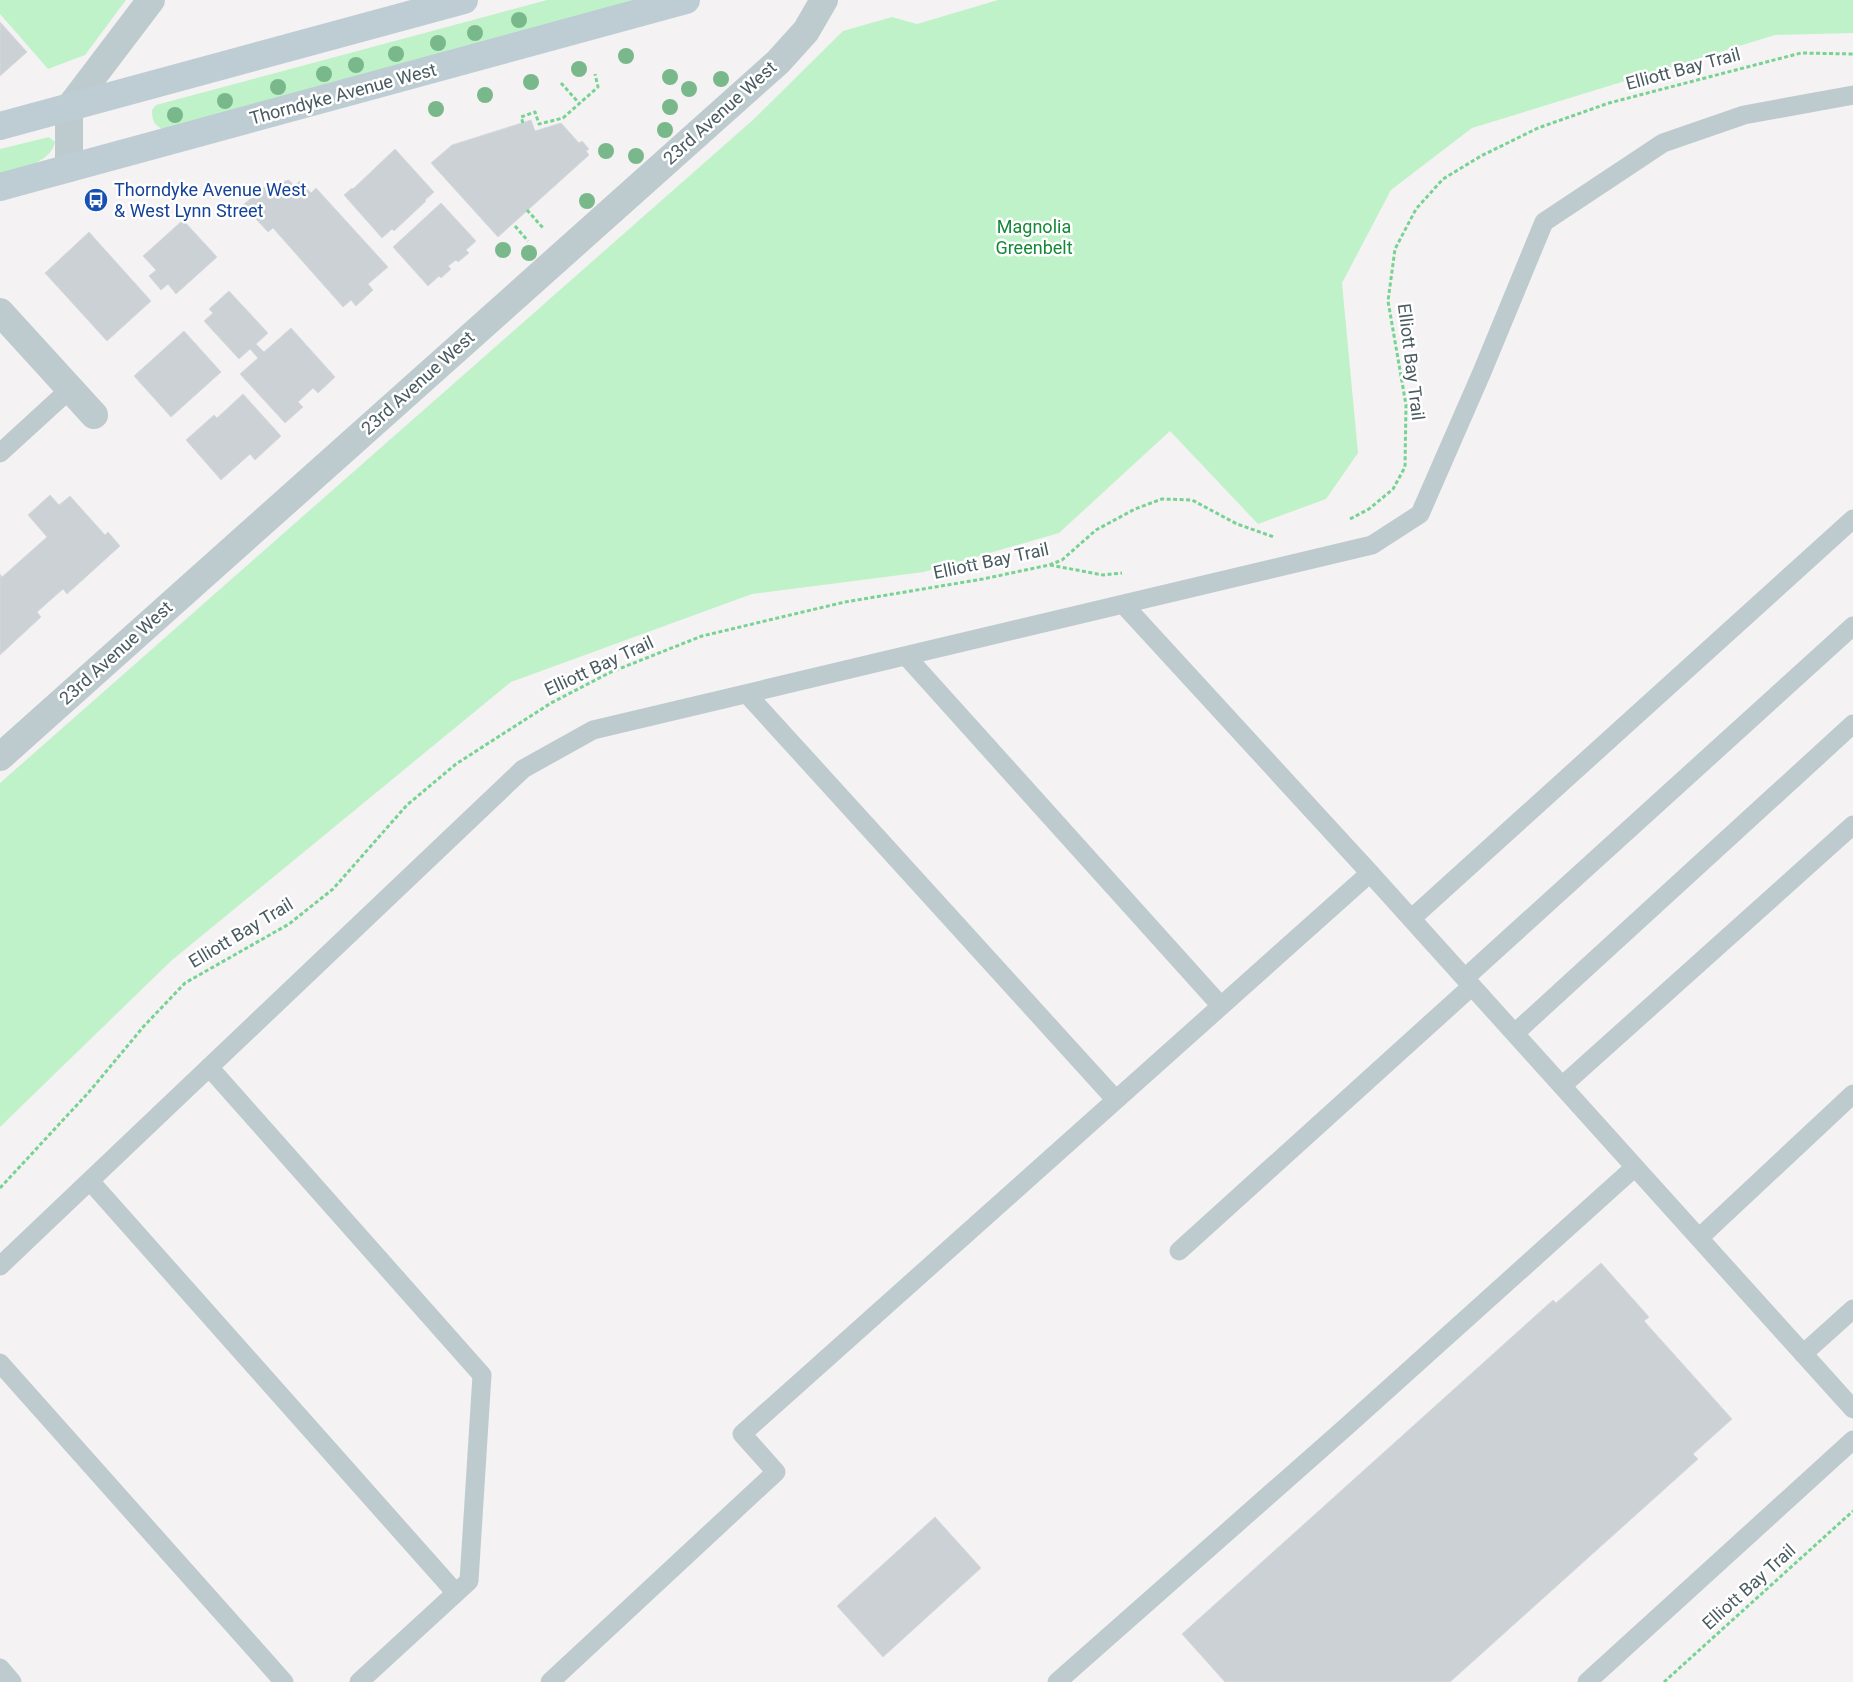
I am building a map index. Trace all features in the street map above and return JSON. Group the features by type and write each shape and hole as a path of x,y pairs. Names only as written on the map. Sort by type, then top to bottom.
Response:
{"main road":[{"path":"0,126 464,0"},
{"name":"Thorndyke Avenue West","path":"0,187 686,0"}],"street":[{"path":"69,168 69,108 151,0"},
{"name":"23rd Avenue West","path":"0,757 778,62 806,31 824,0"},
{"path":"0,312 94,415"}],"lane":[{"path":"0,1266 522,769 593,730 1372,545 1420,514 1482,372 1544,222 1663,143 1744,115 1853,95"},
{"path":"0,453 70,389"},
{"path":"1411,919 1853,519"},
{"path":"1123,604 1469,982 1853,1409"},
{"path":"1179,1251 1853,626"},
{"path":"906,656 1221,1006"},
{"path":"747,694 1116,1100"},
{"path":"1515,1034 1853,724"},
{"path":"1562,1086 1853,825"},
{"path":"550,1682 776,1472 742,1434 1370,873"},
{"path":"209,1067 482,1375 469,1581 359,1682"},
{"path":"1699,1238 1853,1094"},
{"path":"1057,1682 1339,1433 1635,1167"},
{"path":"90,1181 456,1593"},
{"path":"1803,1354 1853,1309"},
{"path":"0,1362 284,1682"},
{"path":"1587,1682 1853,1440"},
{"path":"0,1668 12,1682"}],"path":[{"name":"Elliott Bay Trail","path":"1347,521 1369,509 1393,489 1405,467 1406,405 1388,301 1395,249 1416,209 1443,179 1481,156 1538,128 1609,103 1800,53 1853,54"},
{"path":"523,123 521,117 535,112 539,124 563,118 598,87 594,74"},
{"path":"562,83 579,103"},
{"path":"527,210 544,228"},
{"path":"515,226 529,242"},
{"name":"Elliott Bay Trail","path":"0,1188 89,1092 144,1026 185,983 289,924 333,889 407,804 456,764 551,703 611,672 702,636 845,602 983,580 1049,565 1062,560 1096,530 1135,509 1162,500 1192,500 1237,524 1272,537 1280,537"},
{"name":"Elliott Bay Trail","path":"1664,1682 1853,1511"}],"green space":[{"path":"0,0 126,0 85,55 48,69 0,14"},
{"path":"547,0 637,0 164,130 153,120 152,110 156,105"},
{"name":"Magnolia Greenbelt","path":"998,0 1853,0 1853,33 1775,35 1472,128 1391,190 1342,283 1358,453 1326,499 1258,524 1170,431 1059,533 924,572 752,594 511,682 171,961 0,1127 0,783 754,119 843,31 892,17 917,24"},
{"path":"49,137 55,142 52,149 41,160 0,174 0,149"}],"building":[{"path":"0,22 27,52 0,76"},
{"path":"531,120 535,131 561,123 579,143 582,141 589,149 586,151 589,155 498,237 431,163 452,145"},
{"path":"395,149 434,192 394,231 392,229 382,238 344,195 353,189"},
{"path":"289,180 294,186 300,181 311,193 316,188 388,267 368,284 373,290 356,306 351,300 343,307 273,228 268,232 243,205 263,188"},
{"path":"441,203 476,241 466,250 469,253 458,262 456,260 448,266 451,269 441,278 439,276 428,286 393,247"},
{"path":"183,220 217,257 176,294 168,284 161,290 149,276 156,270 143,256"},
{"path":"89,232 151,301 107,341 45,273"},
{"path":"229,291 268,333 256,344 264,352 291,328 335,377 318,393 313,388 298,402 303,407 285,423 240,374 258,358 250,349 239,359 204,321 213,313 209,309"},
{"path":"184,331 221,372 171,417 134,376"},
{"path":"243,394 281,436 255,460 250,454 221,480 186,440 214,415 217,418"},
{"path":"50,495 59,505 70,496 105,535 108,532 120,546 67,594 63,589 37,612 41,617 0,655 0,574 2,577 47,537 28,515"},
{"path":"1601,1263 1649,1317 1644,1321 1732,1419 1693,1454 1698,1459 1450,1682 1225,1682 1182,1634 1553,1300 1556,1303"},
{"path":"935,1517 981,1568 883,1657 837,1606"}],"place":[{"name":"Thorndyke Avenue West & West Lynn Street","path":"96,200"}]}
